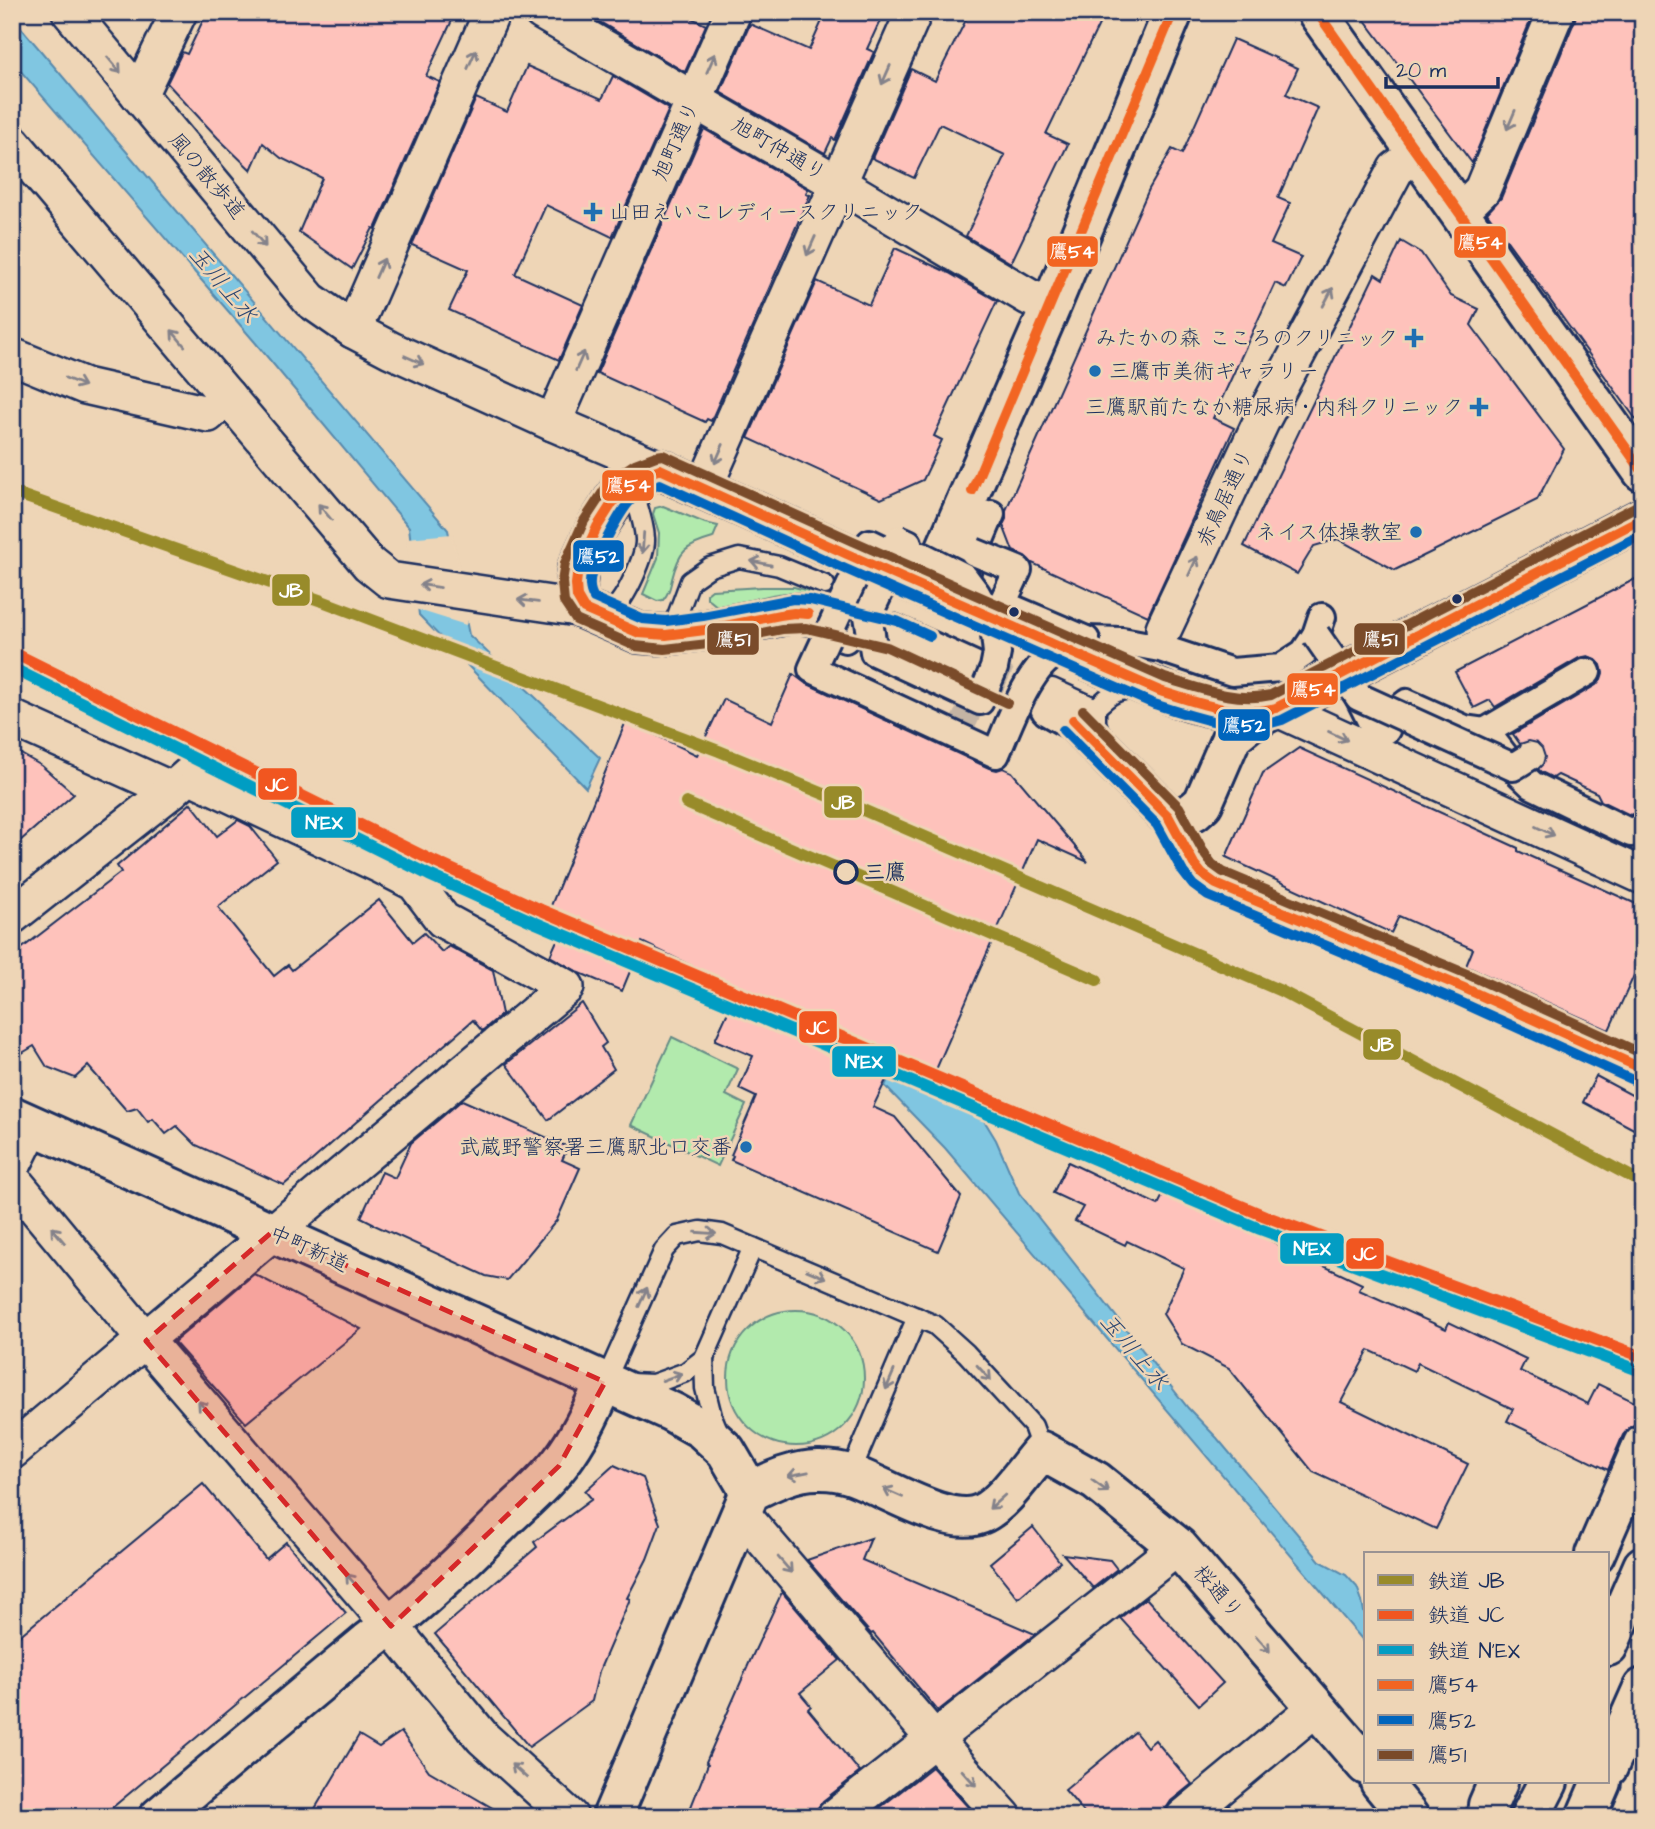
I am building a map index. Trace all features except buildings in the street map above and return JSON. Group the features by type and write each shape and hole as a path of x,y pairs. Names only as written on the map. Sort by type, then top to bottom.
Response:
{"street":[{"name":"風の散歩道","path":"70,12 310,300 353,330 391,350 553,423 638,469"},
{"path":"139,95 179,12"},
{"path":"353,330 492,12"},
{"name":"旭町仲通り","path":"542,12 1029,297 1051,306"},
{"name":"旭町通り","path":"553,423 733,12"},
{"path":"704,488 914,12"},
{"path":"1018,612 982,669 980,701 874,652 868,616 903,563 1051,306 1172,12"},
{"path":"1317,12 1643,472"},
{"path":"1459,214 1482,190 1556,12"},
{"path":"12,142 369,564 389,580 591,612 639,633 666,635 794,613 829,613 903,563"},
{"name":"赤鳥居通り","path":"1164,628 1261,422 1396,170 1416,154"},
{"path":"12,356 85,386 208,414 227,396"},
{"path":"591,612 577,597 578,568 597,527 638,469 704,488 847,554"},
{"path":"982,669 997,653 994,626 969,578 991,514"},
{"path":"1088,650 1082,644 1064,649 1050,657 1038,669 1028,682 996,754 811,669 870,543 903,563 969,578 1018,570 1002,604 1049,624 1088,650 1160,691 1227,722 1249,722 1643,518"},
{"path":"990,751 1049,624"},
{"path":"894,625 982,669"},
{"path":"1088,650 1122,641 1160,648 1232,672 1281,668 1304,653 1319,626 1359,697 1393,714 1466,736 1521,762 1532,785 1631,833 1643,826"},
{"path":"1466,736 1523,709 1587,672"},
{"path":"1051,697 1168,816 1200,873 1216,884 1462,987 1643,1069"},
{"path":"1276,708 1643,876"},
{"path":"12,718 172,790"},
{"path":"1168,816 1182,817 1203,803 1227,722"},
{"path":"12,916 188,775 415,883 443,920 566,987 12,1451"},
{"path":"12,1167 22,1120"},
{"name":"中町新道","path":"22,1120 672,1412 702,1429 726,1451 745,1503"},
{"path":"12,1179 482,1738 569,1817"},
{"path":"159,1817 390,1626 484,1540 559,1465 587,1421 605,1382"},
{"path":"1596,1552 1643,1444"},
{"path":"612,1817 745,1503 778,1478 819,1470 850,1474 935,1511 960,1518 981,1514 998,1502 1042,1451"},
{"name":"桜通り","path":"1042,1451 1096,1481 1178,1547 1364,1763"},
{"path":"745,1503 934,1739 1004,1817"},
{"path":"835,1817 1178,1547"},
{"path":"1610,1641 1643,1566"},
{"path":"1610,1762 1643,1688"},
{"path":"1184,1817 1317,1707"},
{"path":"1382,1784 1409,1817"},
{"path":"1487,1817 1488,1805 1497,1784"},
{"path":"1530,1817 1547,1784"},
{"path":"1586,1817 1600,1784"}],"lane":[{"path":"591,612 615,607 639,567 646,541 641,517 638,469"},
{"path":"666,635 677,617 690,581 710,567 739,558 779,566 829,613"},
{"path":"894,625 943,637"},
{"path":"1110,757 1096,723 1096,708 1109,695 1122,689 1160,691"},
{"path":"1051,697 1096,708"},
{"path":"704,1359 686,1372 653,1384 605,1382 664,1251 677,1236 699,1231 722,1234 935,1325 966,1353 1033,1426 1042,1451"},
{"path":"726,1451 712,1416 705,1388 704,1359 753,1247"},
{"path":"850,1474 916,1317"}],"highlighted area":[{"path":"272,1232 605,1382 559,1466 391,1626 146,1341"}],"green space":[{"path":"663,506 718,526 713,538 685,551 675,570 668,593 663,600 657,601 643,594 658,558 659,533 653,514 655,508"},
{"path":"794,587 813,592 808,595 777,594 726,607 718,607 707,598 707,594 712,590"},
{"path":"672,1037 738,1069 726,1095 746,1105 718,1166 631,1125"},
{"path":"796,1310 822,1315 844,1330 859,1352 864,1378 859,1404 844,1426 822,1441 796,1446 770,1441 748,1426 733,1404 728,1378 733,1352 748,1330 770,1315"}],"water":[{"name":"玉川上水","path":"12,17 448,530 469,635 600,758 586,788 419,615 409,527 254,341 12,61"},
{"name":"玉川上水","path":"895,1064 951,1090 985,1122 996,1140 1019,1193 1188,1408 1217,1438 1320,1561 1346,1575 1357,1587 1364,1612 1364,1642 945,1148 885,1086"}],"pier":[{"path":"452,534 468,605 466,625 415,609 407,538"}],"tunnel":[{"path":"967,606 1089,660"},
{"path":"971,670 1050,707"},
{"path":"956,709 967,715 957,736"}],"rail line":[{"name":"JB","path":"12,492 322,601 719,751 863,810 1281,991 1643,1183"},
{"name":"JC","path":"12,652 435,862 541,910 1265,1216 1643,1357"},
{"name":"N'EX","path":"12,668 429,875 536,923 1260,1229 1638,1370"},
{"name":"JB","path":"686,803 1097,980"}],"transit line":[{"name":"鷹54","path":"972,491 1173,12"},
{"name":"鷹54","path":"1317,12 1643,472"},
{"name":"鷹51","path":"1007,703 887,647 806,628 782,629 708,644 665,649 635,646 576,620 564,602 562,582 565,563 584,521 611,480 635,464 663,455 1165,678 1231,696 1258,697 1271,695 1637,506"},
{"name":"鷹54","path":"808,614 780,615 666,635 639,633 584,609 577,597 578,568 597,527 620,491 642,476 660,469 1160,691 1217,708 1261,711 1276,708 1643,518"},
{"name":"鷹52","path":"930,636 897,621 810,600 793,599 666,621 642,619 594,598 590,578 603,546 626,506 638,495 660,484 841,567 1154,704 1218,722 1250,725 1282,720 1643,534"},
{"name":"鷹51","path":"1083,710 1179,807 1206,856 1223,872 1467,974 1643,1054"},
{"name":"鷹54","path":"1073,720 1168,816 1194,864 1216,884 1462,987 1643,1069"},
{"name":"鷹52","path":"1063,730 1157,825 1183,872 1193,885 1208,896 1456,1000 1637,1082"}],"place":[{"name":"山田えいこレディースクリニック","path":"593,212"},
{"name":"みたかの森 こころのクリニック","path":"1414,338"},
{"name":"三鷹市美術ギャラリー","path":"1095,371"},
{"name":"三鷹駅前たなか糖尿病・内科クリニック","path":"1479,407"},
{"name":"ネイス体操教室","path":"1416,532"},
{"name":"三鷹","path":"846,872"},
{"name":"武蔵野警察署三鷹駅北口交番","path":"746,1147"}]}
